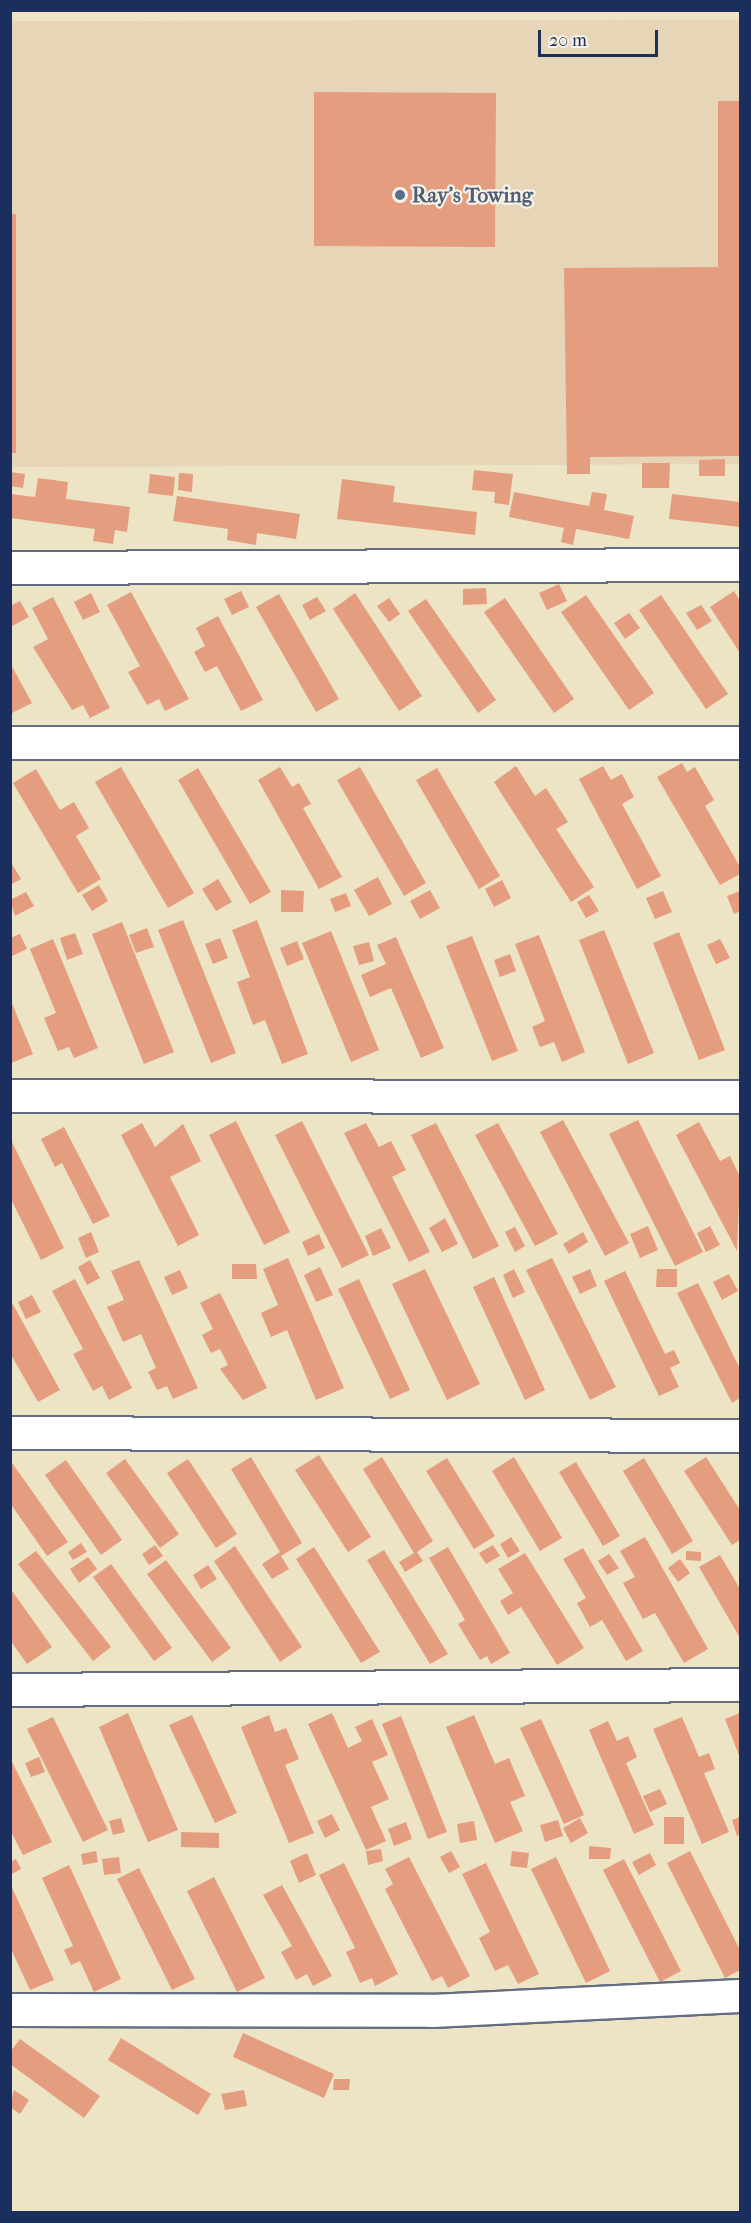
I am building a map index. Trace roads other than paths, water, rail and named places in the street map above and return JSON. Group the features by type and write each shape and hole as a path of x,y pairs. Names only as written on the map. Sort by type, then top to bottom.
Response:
{"street":[{"path":"10,568 741,565"},
{"path":"10,743 741,743"},
{"path":"10,1096 741,1097"},
{"path":"10,1433 741,1436"},
{"path":"10,1690 741,1685"},
{"path":"10,2010 432,2011 741,1996"}],"place":[{"name":"Ray's Towing","path":"400,195"}]}
